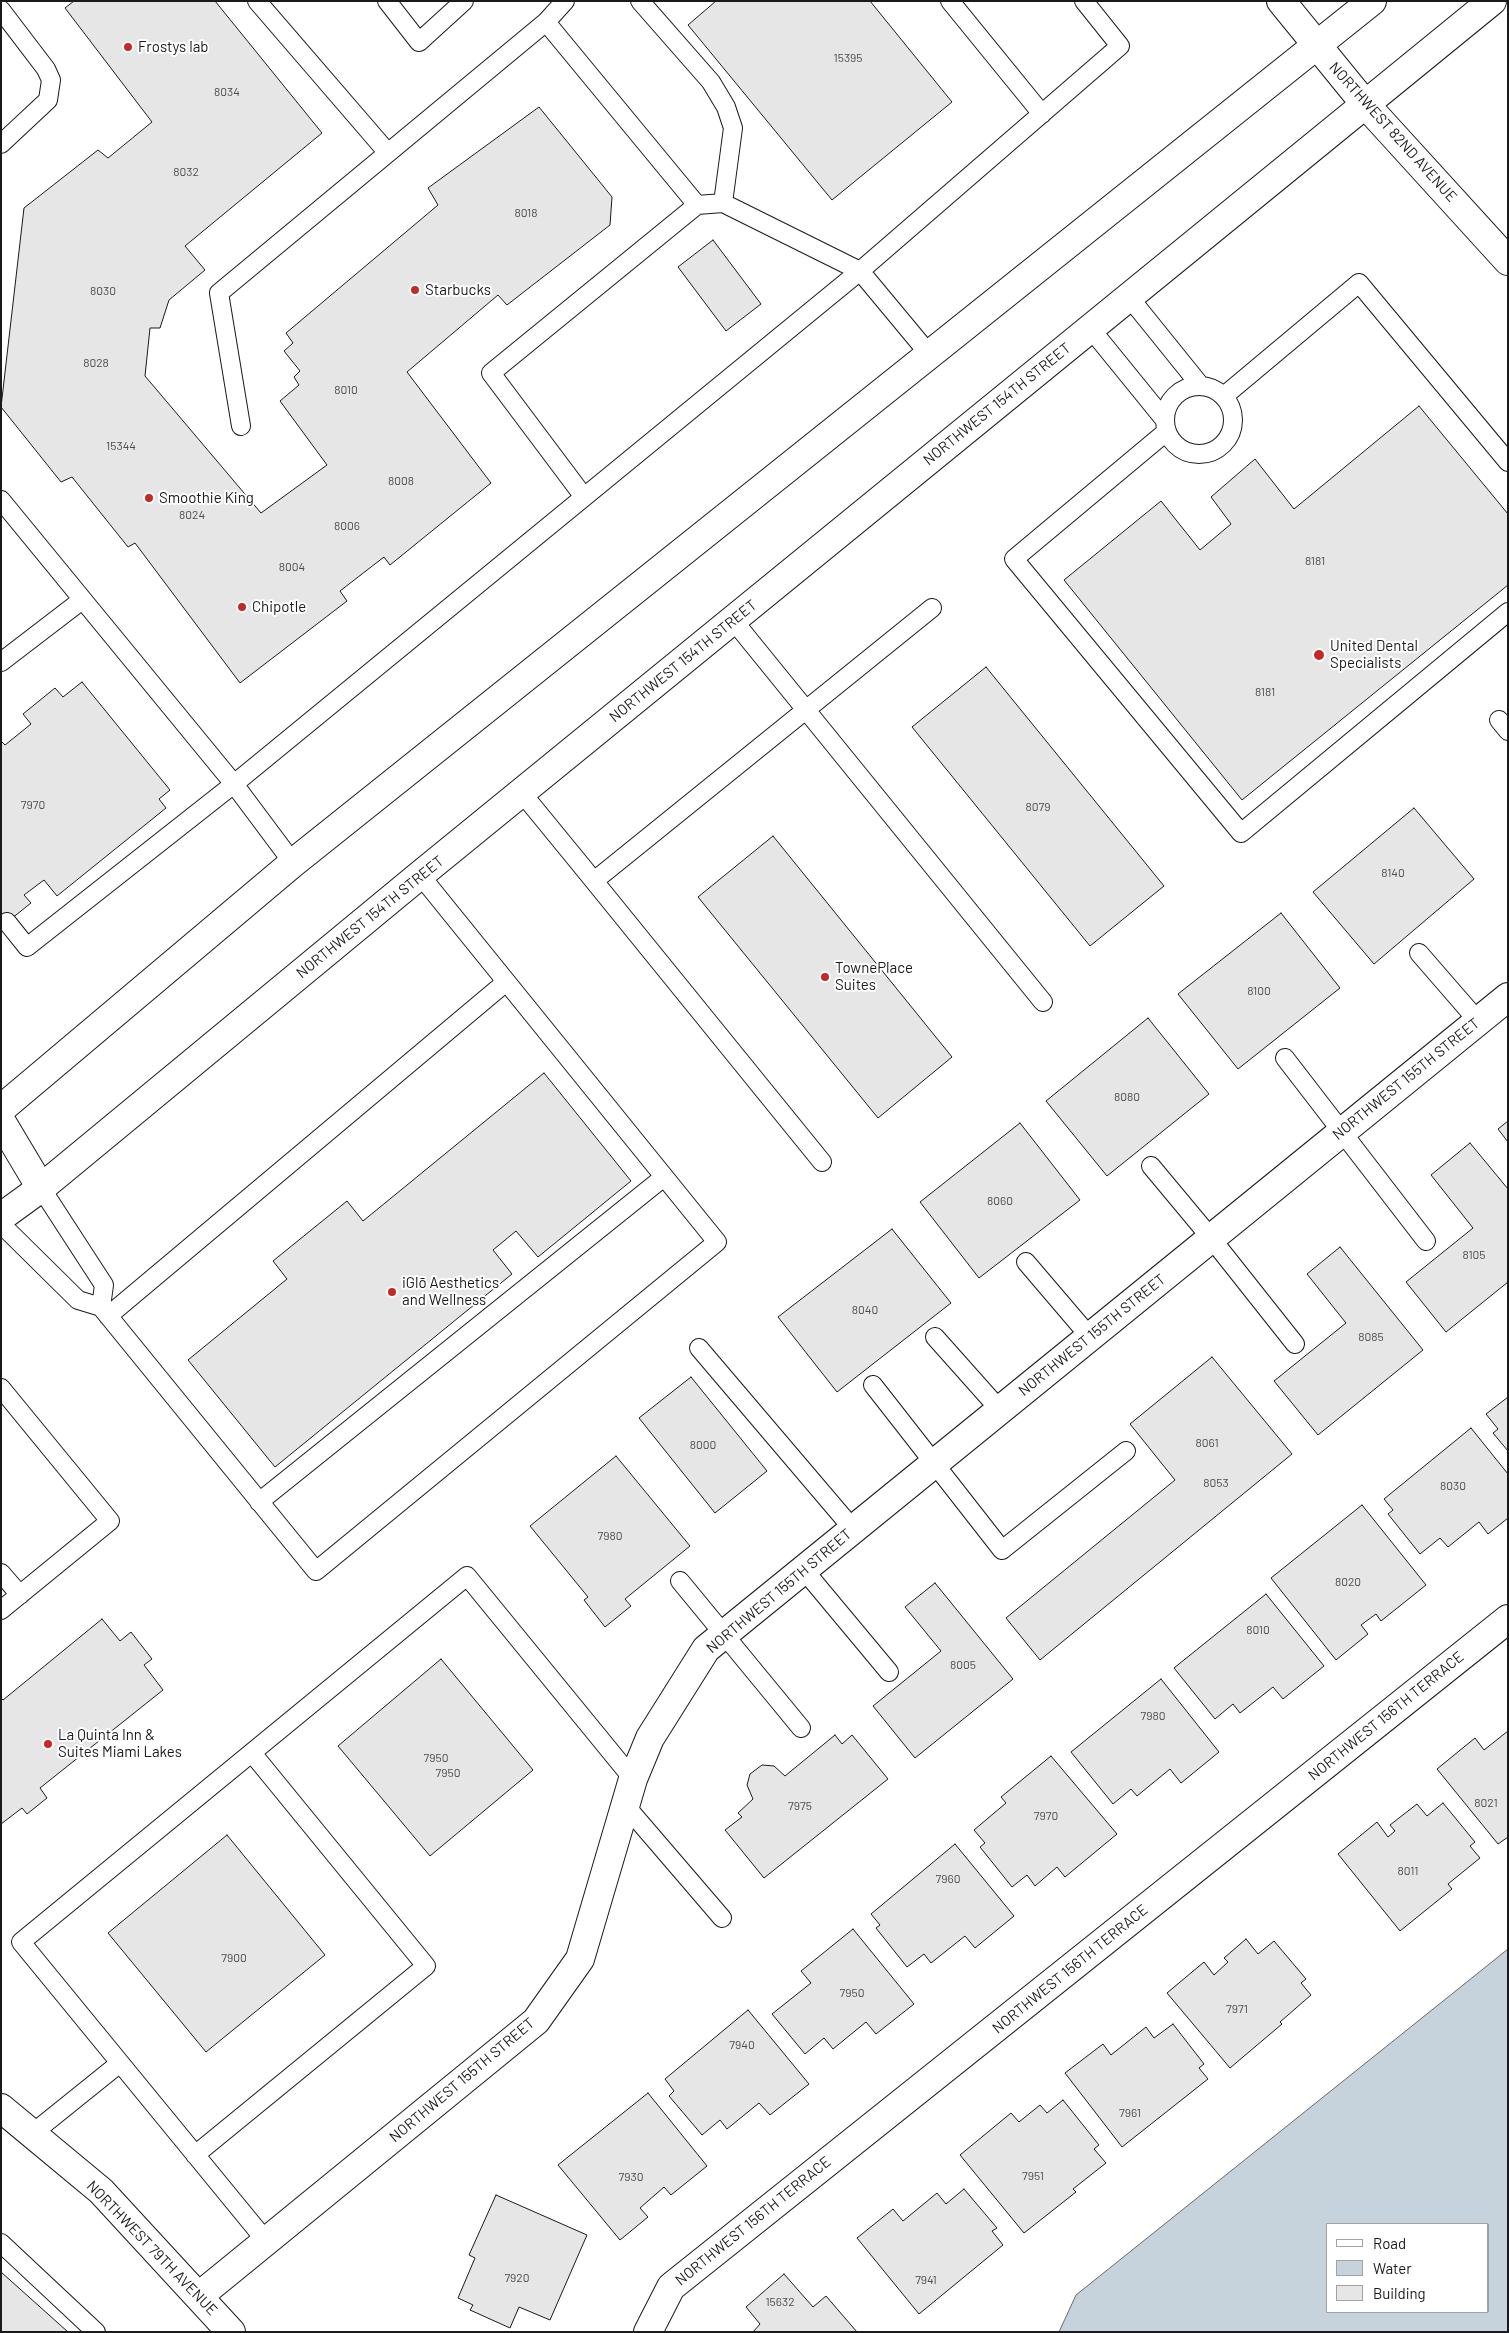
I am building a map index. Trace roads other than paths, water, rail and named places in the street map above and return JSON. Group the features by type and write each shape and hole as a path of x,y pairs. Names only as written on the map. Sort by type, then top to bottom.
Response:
{"street":[{"name":"NORTHWEST 82ND AVENUE","path":"1281,1 1365,104 1508,261"},
{"path":"1,1109 293,863 1372,1"},
{"name":"NORTHWEST 154TH STREET","path":"1,1217 41,1188 420,876 1492,1"},
{"name":"NORTHWEST 155TH STREET","path":"199,2296 536,2021 580,1959 633,1779 650,1738 706,1649 1508,997"},
{"path":"1,1121 41,1188"},
{"name":"NORTHWEST 156TH TERRACE","path":"648,2332 671,2287 1508,1619"},
{"name":"NORTHWEST 79TH AVENUE","path":"1,2108 101,2191 231,2332"}],"lane":[{"path":"257,1 388,153"},
{"path":"386,1 419,42 464,1"},
{"path":"241,426 219,293 546,22 565,1"},
{"path":"640,1 711,82 726,107 733,128 724,203"},
{"path":"950,1 1042,114"},
{"path":"7,922 28,947 234,784 860,271 1120,46 1084,1"},
{"path":"1,10 46,69 51,80 48,100 1,144"},
{"path":"546,22 697,205"},
{"path":"584,497 491,373 697,205 724,203 860,271 929,354"},
{"path":"1224,396 1360,283 1508,462"},
{"path":"1128,297 1200,385"},
{"path":"1090,328 1165,426 1173,443 1184,452 1198,455 1211,453 1223,446 1231,434 1234,420 1232,407 1224,396 1213,388 1200,385 1187,388 1175,395 1167,406 1165,426 1014,559 1241,834 1508,612"},
{"path":"3,506 234,784 293,863"},
{"path":"1,662 82,600"},
{"path":"594,881 932,608"},
{"path":"733,620 1043,1002"},
{"path":"522,793 822,1162"},
{"path":"1,1224 78,1300 105,1311 316,1571 717,1242 420,876"},
{"path":"1419,953 1478,1021"},
{"path":"105,1311 506,982"},
{"path":"1285,1058 1426,1241"},
{"path":"1151,1166 1295,1344"},
{"path":"260,1502 664,1177"},
{"path":"41,1188 104,1284 105,1311"},
{"path":"1026,1262 1090,1337"},
{"path":"936,1337 1000,1410"},
{"path":"699,1348 853,1529"},
{"path":"873,1386 1002,1550 1126,1451"},
{"path":"1,1388 110,1521 1,1610"},
{"path":"804,1570 889,1672"},
{"path":"1,1573 20,1595"},
{"path":"266,2241 21,1942 467,1576 633,1779"},
{"path":"680,1581 801,1728"},
{"path":"195,2155 426,1966 252,1753"},
{"path":"625,1806 722,1918"},
{"path":"33,2133 120,2063"},
{"path":"1,2243 96,2332"}],"water":[{"path":"1508,1949 1508,2332 1059,2332 1076,2295"}],"place":[{"name":"Frostys lab","path":"128,47"},
{"name":"Starbucks","path":"415,290"},
{"name":"Smoothie King","path":"149,498"},
{"name":"Chipotle","path":"242,607"},
{"name":"United Dental Specialists","path":"1319,655"},
{"name":"TownePlace Suites","path":"825,977"},
{"name":"iGlō Aesthetics and Wellness","path":"392,1292"},
{"name":"La Quinta Inn & Suites Miami Lakes","path":"48,1744"}]}
